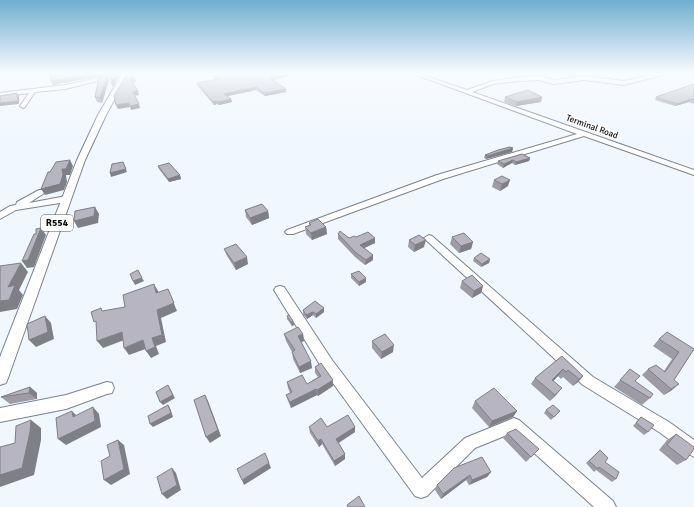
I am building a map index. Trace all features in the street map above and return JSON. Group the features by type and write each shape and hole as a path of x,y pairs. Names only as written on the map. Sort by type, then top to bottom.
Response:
{"main road":[{"name":"R554","path":"0,378 81,160 112,98"}],"street":[{"path":"23,106 29,98"},
{"name":"Terminal Road","path":"483,98 694,173"},
{"path":"290,232 440,177 583,134"},
{"path":"0,216 42,192"},
{"path":"13,208 66,199"},
{"path":"429,238 588,382 664,427 694,449"},
{"path":"280,290 327,364 421,490 470,443 514,425 607,507"},
{"path":"0,415 66,402 107,388"}],"building":[{"path":"0,98 18,98 18,101 0,103"},
{"path":"114,98 136,98 139,104 130,106 129,103 116,105"},
{"path":"209,98 229,98 231,99 218,102 213,102"},
{"path":"507,98 539,98 517,102"},
{"path":"658,98 694,98 694,100 691,99 677,104"},
{"path":"510,147 513,148 487,156 485,155 498,150"},
{"path":"522,154 530,158 516,162 513,160 504,164 498,161"},
{"path":"70,160 66,169 62,169 63,175 60,184 41,189 48,172 50,172 56,162"},
{"path":"123,162 126,169 110,173 112,164"},
{"path":"169,163 180,175 168,179 158,166"},
{"path":"502,176 510,180 502,184 494,180"},
{"path":"262,204 268,211 250,218 245,210"},
{"path":"95,207 94,216 74,221 75,211"},
{"path":"318,219 326,227 311,233 305,227 311,225 309,223"},
{"path":"41,228 28,260 22,261 34,234 36,234 36,229"},
{"path":"340,231 349,238 368,232 375,238 360,245 373,255 366,260 355,252 338,234"},
{"path":"464,233 473,242 461,246 452,237"},
{"path":"419,235 426,240 415,245 409,240"},
{"path":"236,244 247,257 234,263 224,249"},
{"path":"481,253 490,259 482,264 474,258"},
{"path":"21,263 8,287 15,285 9,300 0,301 0,266"},
{"path":"138,270 142,278 133,281 130,274"},
{"path":"359,271 366,278 359,282 351,274"},
{"path":"472,275 483,286 474,291 462,281"},
{"path":"154,284 156,293 168,289 174,303 157,310 162,335 152,338 155,347 146,351 143,340 124,348 122,332 97,341 96,321 94,322 91,312 101,308 102,311 125,307 123,295"},
{"path":"315,301 324,308 316,314 313,312 306,315 303,310"},
{"path":"289,315 293,321 291,322 287,316"},
{"path":"45,316 48,332 29,340 27,324"},
{"path":"298,327 303,334 298,336 311,361 299,367 292,352 295,350 284,334"},
{"path":"667,332 694,349 674,380 679,384 671,389 648,369 656,365 665,372 679,352 659,339"},
{"path":"385,334 394,345 382,352 372,341"},
{"path":"562,356 583,376 579,379 568,370 566,372 563,369 552,380 562,388 555,395 535,378"},
{"path":"321,363 333,380 317,390 316,389 290,402 286,395 292,392 287,382 302,375 307,384 321,376 315,367"},
{"path":"630,369 640,376 635,381 653,394 650,398 620,380"},
{"path":"168,385 173,395 160,402 156,392"},
{"path":"30,387 29,393 1,397"},
{"path":"494,388 517,411 492,421 475,401"},
{"path":"205,395 218,430 206,437 194,400"},
{"path":"168,405 171,413 150,424 148,416"},
{"path":"553,405 560,411 554,417 546,410"},
{"path":"93,407 95,421 58,439 56,418 72,411 73,417"},
{"path":"348,415 355,427 336,439 345,454 334,461 321,439 318,441 309,427 321,418 327,427"},
{"path":"641,417 654,425 648,432 636,423"},
{"path":"31,420 30,432 22,468 0,475 0,447 15,443 16,426"},
{"path":"516,429 539,449 531,457 507,433"},
{"path":"676,434 694,447 686,460 667,445"},
{"path":"118,440 124,469 104,480 101,461 110,456 107,445"},
{"path":"600,450 608,458 605,462 619,472 616,479 599,467 598,469 589,461"},
{"path":"265,453 269,463 242,480 237,469"},
{"path":"482,457 491,472 472,480 470,475 443,494 437,485 454,468"},
{"path":"172,468 177,485 162,494 157,477"},
{"path":"359,496 365,507 348,507 347,505"}]}
